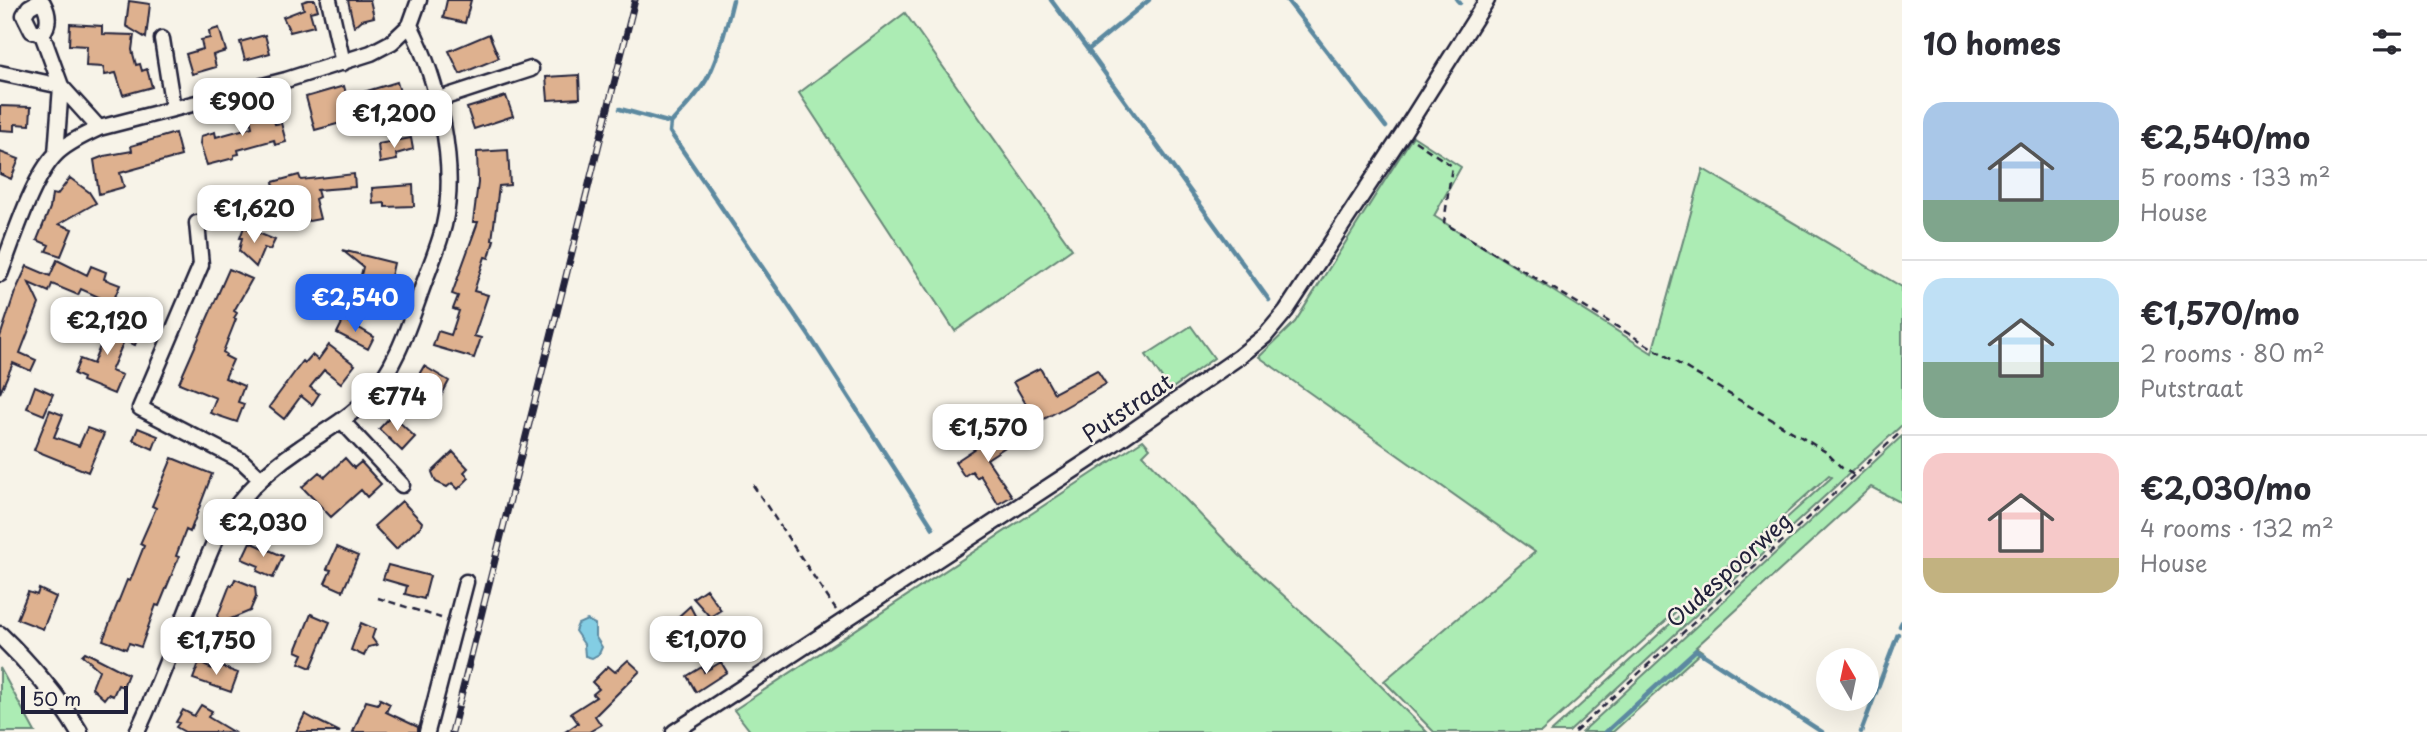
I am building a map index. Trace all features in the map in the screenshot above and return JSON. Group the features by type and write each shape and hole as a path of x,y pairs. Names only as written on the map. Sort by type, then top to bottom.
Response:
{"street":[{"path":"329,0 343,62"},
{"path":"0,274 37,183 56,154 77,139 99,128 286,80 371,53 392,42 410,25 419,0"},
{"name":"Putstraat","path":"674,732 1108,447 1239,357 1265,336 1286,311 1487,0"},
{"path":"138,732 207,561 230,515 260,478 342,421 369,398 405,339 444,225 449,187 447,145 420,44 410,25"},
{"path":"42,34 61,86 99,128"},
{"path":"162,39 173,108"},
{"path":"436,100 531,69"},
{"path":"0,73 61,86"},
{"path":"56,154 61,86"},
{"path":"197,223 201,265 140,408 242,461 260,478"},
{"path":"342,421 402,485"},
{"path":"427,732 466,582"},
{"path":"0,635 16,651 79,732"}],"path":[{"path":"1403,133 1452,166 1444,223 1826,452 1842,468 1854,475"},
{"name":"Oudespoorweg","path":"1575,732 1902,431"},
{"path":"753,485 843,620"},
{"path":"378,598 456,623"}],"green space":[{"path":"905,13 1072,249 955,331 799,93"},
{"path":"1413,136 1461,167 1434,216 1652,353 1703,169 1902,287 1902,425 1569,732 1551,732 1832,477 1829,475 1541,732 1434,732 1384,681 1535,552 1259,357 1295,322"},
{"path":"1191,326 1214,358 1170,390 1146,355"},
{"path":"1902,436 1902,503 1871,487 1696,647 1702,651 1613,732 1582,732"},
{"path":"1143,440 1150,448 1143,455 1239,555 1354,659 1427,732 751,732 734,710"},
{"path":"0,668 35,732 0,732"}],"water":[{"path":"587,620 595,624 595,636 602,647 599,654 592,658 585,656 584,644 575,631 578,624"}],"building":[{"path":"315,0 318,10 310,12 314,26 290,32 283,17 304,9 302,2"},
{"path":"348,0 370,0 374,17 362,20 354,27"},
{"path":"447,0 471,0 465,23 443,18"},
{"path":"129,1 150,4 146,38 126,26"},
{"path":"70,24 102,26 102,34 134,35 132,50 136,65 140,64 142,71 147,69 152,87 123,95 116,73 105,75 103,67 86,66 87,46 69,45"},
{"path":"219,28 226,51 213,55 216,67 192,74 186,54 203,49 201,40 210,38 209,31"},
{"path":"489,34 499,58 460,74 449,51"},
{"path":"265,35 270,53 245,60 240,42"},
{"path":"579,75 580,98 548,100 546,77"},
{"path":"397,82 403,102 389,105 393,119 373,124 370,115 315,130 306,97 344,86 347,97"},
{"path":"506,96 513,116 474,129 467,108"},
{"path":"0,106 31,107 30,125 15,124 15,131 0,130"},
{"path":"270,108 275,124 281,123 286,142 275,145 274,140 238,150 239,154 234,155 234,158 207,165 200,144 201,136 215,132 216,137 252,127 249,114"},
{"path":"175,133 181,156 120,173 124,187 99,194 94,160 132,151 131,146"},
{"path":"411,138 413,149 396,154 397,160 380,163 378,144"},
{"path":"508,150 510,185 499,186 494,240 489,258 485,257 474,291 488,295 474,336 481,338 474,358 433,346 438,331 451,335 459,311 453,309 458,296 452,294 478,222 473,222 478,183 477,152"},
{"path":"0,152 19,159 11,179 0,174"},
{"path":"354,174 355,187 317,190 319,197 315,199 320,219 305,219 298,195 277,201 273,182 299,175 301,180"},
{"path":"70,178 89,192 96,203 59,224 72,229 61,256 46,251 49,245 37,240 50,208 52,194 57,195"},
{"path":"413,185 414,206 385,207 385,203 373,204 372,188"},
{"path":"244,227 275,240 270,250 264,248 256,267 239,251"},
{"path":"342,250 394,263 386,299 357,291 363,267"},
{"path":"57,260 87,275 91,266 106,272 104,279 120,285 102,327 92,322 101,298 81,289 78,295 52,284 49,292 29,283 39,304 20,353 36,360 31,371 13,363 0,393 0,337 15,292 27,266 50,276"},
{"path":"229,269 252,279 234,311 237,313 234,318 236,319 223,352 233,360 225,378 244,386 238,402 244,404 237,422 210,413 216,398 179,383"},
{"path":"106,318 140,332 135,345 124,341 111,371 122,375 114,394 82,381 83,378 74,374 80,359 93,364 104,336 100,334"},
{"path":"344,319 374,337 368,349 337,333"},
{"path":"329,345 355,365 341,383 324,370 310,387 319,394 312,405 301,396 284,419 269,407 303,361 305,363 312,355 318,360"},
{"path":"424,366 449,381 440,398 414,383"},
{"path":"1040,368 1054,393 1097,370 1106,384 1037,423 1013,382"},
{"path":"35,386 53,394 44,415 27,408"},
{"path":"50,410 63,415 54,437 79,446 87,428 104,434 88,472 34,450"},
{"path":"392,415 415,437 402,451 379,429"},
{"path":"1008,427 1016,440 987,459 1012,496 998,504 980,475 977,478 972,471 964,476 955,462"},
{"path":"138,428 158,436 153,449 133,440"},
{"path":"453,452 468,468 464,472 469,478 458,489 452,483 447,487 436,482 432,472"},
{"path":"172,458 212,474 190,532 186,530 176,556 179,557 159,606 156,605 141,647 129,643 126,649 103,640 144,546 140,544 156,508 152,506"},
{"path":"345,458 354,468 361,462 381,484 367,497 361,490 331,517 302,487 319,472 325,477"},
{"path":"402,501 422,522 396,549 374,526"},
{"path":"250,542 283,556 273,578 257,571 259,566 242,559"},
{"path":"337,547 358,556 343,591 325,583 331,570 327,569"},
{"path":"388,565 430,576 424,599 405,594 407,586 383,579"},
{"path":"235,579 255,587 256,597 250,611 226,621 247,629 239,648 210,636 230,585 232,586"},
{"path":"39,589 56,597 43,629 17,619 28,592 37,595"},
{"path":"706,589 721,610 710,617 693,598"},
{"path":"690,606 700,625 676,639 667,627"},
{"path":"311,614 330,622 311,668 299,663 303,654 296,651"},
{"path":"361,623 375,629 372,638 377,645 368,647 364,656 351,650"},
{"path":"85,652 128,674 123,687 118,685 113,696 108,694 104,699 92,688 99,670 82,655"},
{"path":"628,660 640,671 595,716 601,725 589,732 565,732 578,723 571,713 596,697 593,694 599,689 592,682 608,666 615,672"},
{"path":"721,662 727,672 696,692 687,676 702,667 704,672"},
{"path":"199,663 212,669 214,664 238,673 231,692 193,679"},
{"path":"380,699 390,704 386,712 418,727 418,732 353,732 366,701 378,704"},
{"path":"201,705 212,711 208,717 233,732 185,732 176,727 183,710 194,716"},
{"path":"305,714 314,719 340,732 296,732"}],"waterway":[{"path":"620,109 671,123 709,75 720,48 733,0"},
{"path":"1051,0 1088,50 1149,0"},
{"path":"1287,0 1386,127"},
{"path":"1457,0 1460,3"},
{"path":"1088,50 1269,300"},
{"path":"671,123 670,132 814,343 933,528"},
{"path":"1900,626 1902,622"},
{"path":"1861,732 1898,634"},
{"path":"1606,732 1696,650 1822,732"}],"railway":[{"path":"452,732 635,0"}]}
